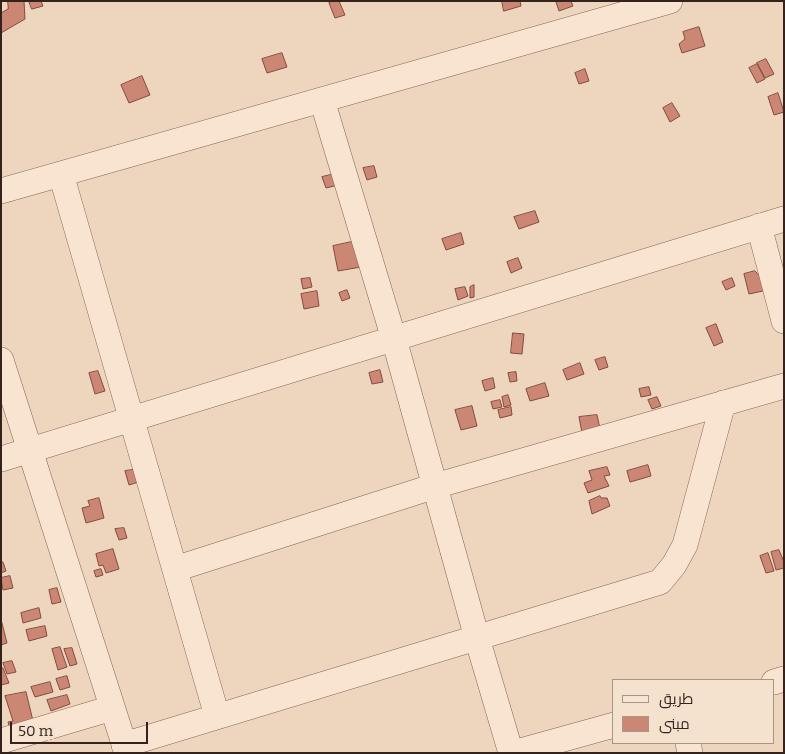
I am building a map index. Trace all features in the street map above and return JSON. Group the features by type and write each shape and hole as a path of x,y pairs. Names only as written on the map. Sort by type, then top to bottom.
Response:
{"street":[{"path":"1,191 670,1"},
{"path":"322,100 394,339 477,638 512,753 612,726"},
{"path":"61,174 218,716"},
{"path":"1,459 784,219"},
{"path":"759,226 784,321"},
{"path":"1,360 126,749 218,716 660,582 674,564 685,544 724,403"},
{"path":"175,569 435,486 784,386"},
{"path":"1,741 112,708"}],"building":[{"path":"8,1 24,1 25,19 1,33 1,13 8,9"},
{"path":"29,1 41,1 43,6 32,9"},
{"path":"339,1 345,15 335,18 329,3"},
{"path":"502,1 520,1 521,6 504,11"},
{"path":"571,1 573,6 559,11 556,2"},
{"path":"699,27 705,46 682,53 679,44 685,39 683,32"},
{"path":"282,53 287,67 267,73 262,59"},
{"path":"766,59 774,74 765,78 757,63"},
{"path":"757,64 765,79 757,83 749,68"},
{"path":"585,69 589,81 579,84 575,73"},
{"path":"142,76 150,95 129,103 121,85"},
{"path":"778,93 784,112 774,115 768,97"},
{"path":"672,103 680,116 670,122 663,108"},
{"path":"374,166 377,177 367,180 363,168"},
{"path":"335,174 338,185 326,188 322,177"},
{"path":"535,211 539,222 519,229 514,217"},
{"path":"461,233 464,244 446,250 442,239"},
{"path":"356,241 361,267 338,271 333,246"},
{"path":"518,258 522,268 511,273 507,262"},
{"path":"755,271 772,289 749,294 744,274"},
{"path":"310,278 312,287 303,289 301,279"},
{"path":"732,278 735,286 726,290 722,282"},
{"path":"474,285 474,297 470,298 470,287"},
{"path":"465,287 468,296 458,300 455,289"},
{"path":"347,290 350,298 342,301 339,293"},
{"path":"317,291 319,306 304,309 301,294"},
{"path":"716,324 723,342 714,346 706,328"},
{"path":"513,333 524,334 522,354 511,353"},
{"path":"605,357 608,367 599,370 595,360"},
{"path":"580,363 584,374 567,380 563,370"},
{"path":"380,370 383,382 372,384 369,373"},
{"path":"98,371 105,391 95,394 89,373"},
{"path":"516,372 517,381 510,382 508,373"},
{"path":"493,378 495,388 485,391 482,381"},
{"path":"545,383 549,396 530,401 526,389"},
{"path":"649,387 651,395 641,397 639,389"},
{"path":"508,395 511,405 504,407 502,397"},
{"path":"657,397 661,406 652,409 648,400"},
{"path":"500,400 502,407 493,409 491,402"},
{"path":"472,406 477,426 461,430 455,410"},
{"path":"511,407 512,415 500,418 498,410"},
{"path":"597,415 601,433 583,438 579,417"},
{"path":"648,465 651,476 630,482 627,471"},
{"path":"607,467 610,475 604,476 609,486 588,493 584,483 592,480 589,471"},
{"path":"139,469 142,481 129,485 125,471"},
{"path":"600,496 601,498 607,498 610,506 592,514 589,501"},
{"path":"99,498 104,518 86,523 82,508 90,506 88,501"},
{"path":"124,528 127,538 119,540 115,529"},
{"path":"113,549 119,569 106,573 103,565 99,566 96,554"},
{"path":"779,550 784,562 784,568 776,570 771,552"},
{"path":"768,553 774,571 766,573 760,556"},
{"path":"1,562 3,562 6,571 1,573"},
{"path":"101,569 103,575 96,577 94,571"},
{"path":"10,576 13,588 3,590 1,578"},
{"path":"57,588 61,602 52,604 49,590"},
{"path":"39,608 41,618 23,623 21,613"},
{"path":"1,624 7,643 1,645"},
{"path":"45,626 47,636 29,641 26,630"},
{"path":"60,647 67,667 58,670 52,649"},
{"path":"72,648 77,664 70,666 64,649"},
{"path":"12,661 16,672 7,674 3,663"},
{"path":"1,668 3,668 9,683 1,685"},
{"path":"67,676 70,687 60,690 56,679"},
{"path":"50,682 53,692 35,697 31,687"},
{"path":"26,692 34,725 10,729 8,722 13,721 5,696"},
{"path":"67,695 70,704 51,711 47,700"}]}
